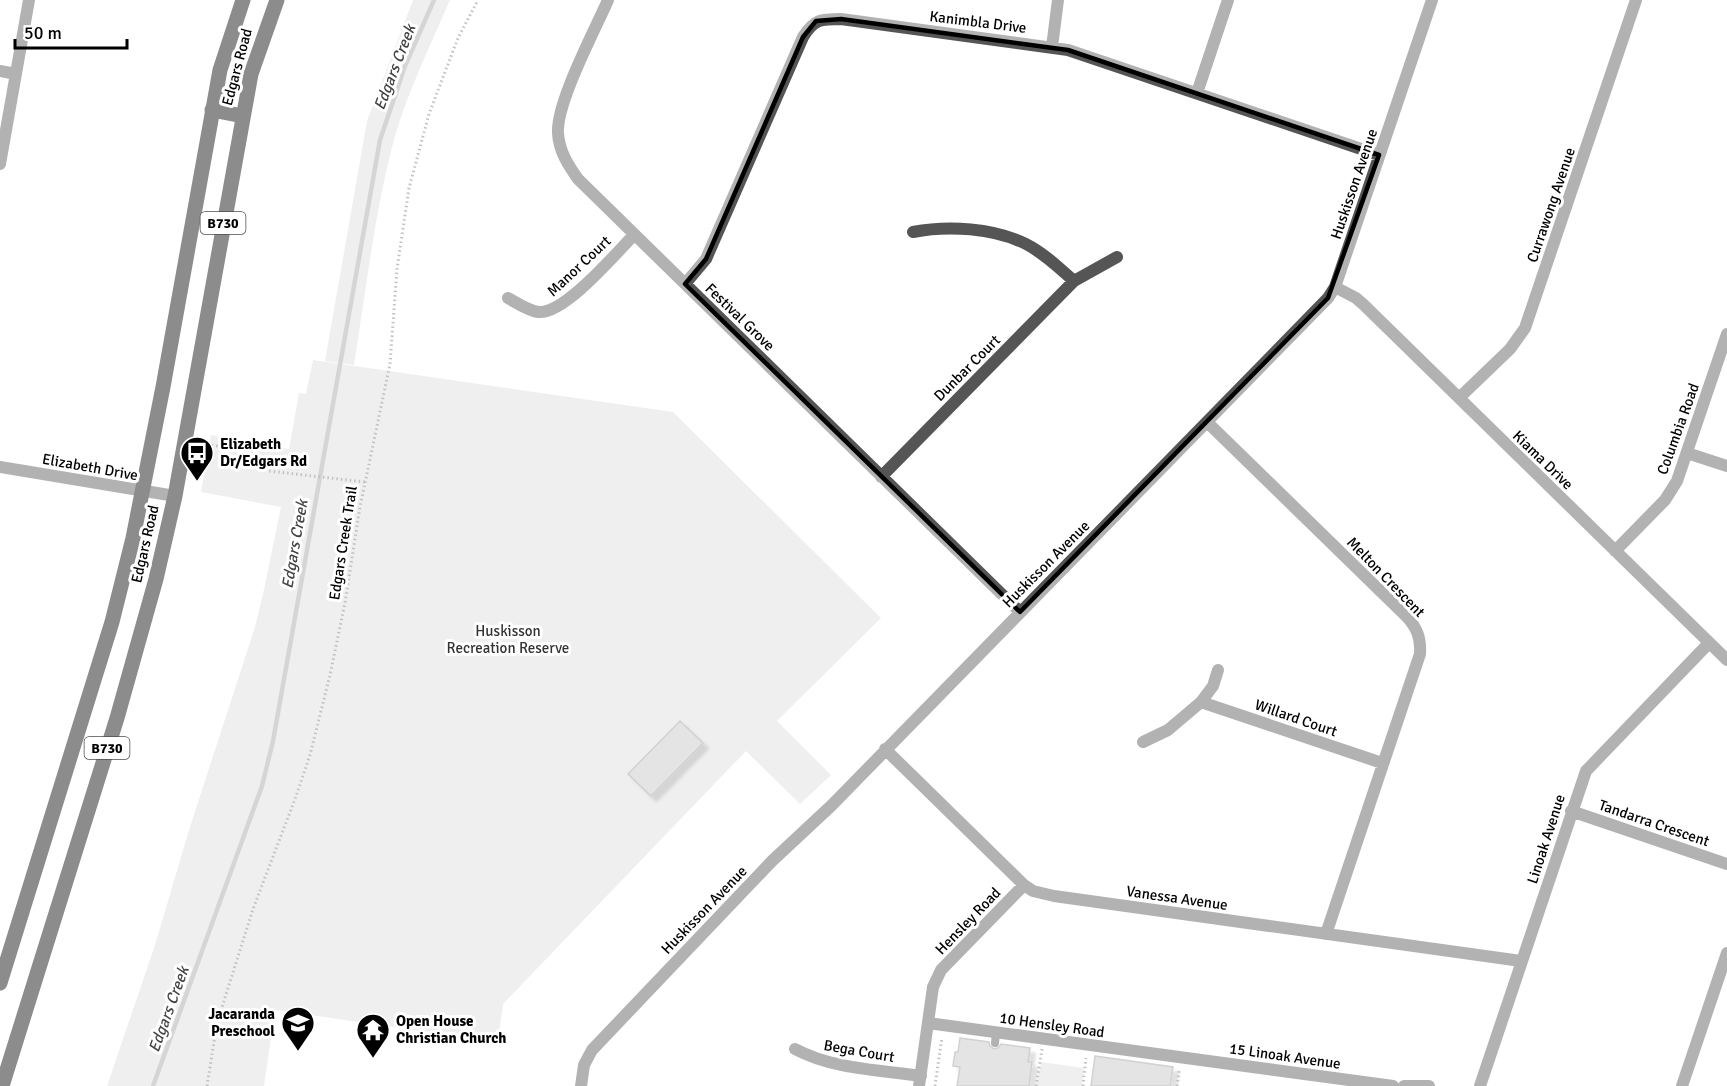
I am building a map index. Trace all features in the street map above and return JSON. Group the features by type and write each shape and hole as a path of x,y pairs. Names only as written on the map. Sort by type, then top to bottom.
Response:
{"main road":[{"name":"Edgars Road","path":"0,983 109,632 144,491 220,70 243,0"},
{"name":"Edgars Road","path":"2,1086 120,708 156,579 185,443 251,74 277,0"},
{"path":"212,110 243,116"}],"street":[{"path":"0,164 29,0"},
{"name":"Festival Grove","path":"608,0 560,114 558,135 565,160 578,179 634,235 1020,612"},
{"path":"1052,47 1058,0"},
{"path":"1197,93 1228,0"},
{"name":"Huskisson Avenue","path":"581,1086 584,1065 592,1050 772,861 832,805 1328,298 1335,287 1432,0"},
{"name":"Currawong Avenue","path":"1460,399 1510,349 1525,328 1636,0"},
{"name":"Kanimbla Drive","path":"685,284 706,259 803,37 816,21 841,19 1052,47 1379,155"},
{"path":"0,71 16,74"},
{"path":"913,232 951,228 1014,239 1042,254 1074,281"},
{"name":"Manor Court","path":"508,298 527,309 538,312 558,308 634,235"},
{"name":"Dunbar Court","path":"881,477 1074,281 1117,256"},
{"name":"Kiama Drive","path":"1335,287 1364,305 1727,660"},
{"name":"Columbia Road","path":"1616,551 1665,501 1677,481 1727,334"},
{"name":"Melton Crescent","path":"1207,422 1414,625 1421,642 1420,654 1326,934"},
{"path":"1687,453 1727,466"},
{"name":"Elizabeth Drive","path":"0,467 175,496"},
{"name":"Linoak Avenue","path":"1480,1086 1581,782 1593,761 1709,643"},
{"path":"1143,742 1168,730 1201,702 1213,686 1218,670"},
{"name":"Willard Court","path":"1201,702 1382,763"},
{"name":"Vanessa Avenue","path":"885,749 1024,885 1033,891 1054,896 1521,961"},
{"name":"Tandarra Crescent","path":"1571,811 1727,864"},
{"name":"Hensley Road","path":"920,1081 933,987 941,970 1024,885"},
{"path":"1682,1086 1727,953"},
{"name":"10 Hensley Road","path":"928,1023 996,1038 1176,1061"},
{"name":"Bega Court","path":"795,1049 809,1057 826,1062 920,1081"},
{"name":"15 Linoak Avenue","path":"1176,1061 1394,1086"},
{"path":"1404,1086 1429,1086"}],"path":[{"name":"Edgars Creek Trail","path":"207,1086 217,1023 253,909 310,754 330,675 345,603 365,482 390,364 397,269 409,188 429,114 458,38 478,0"},
{"path":"185,443 207,447 239,447 257,455 269,471 365,482"},
{"path":"1176,1061 1177,1086"}],"highlighted area":[{"path":"841,19 1068,50 1379,155 1328,298 1020,612 685,284 706,259 803,37 816,21"}],"green space":[{"path":"413,0 450,0 414,84 395,136 376,221 354,365 325,361 367,121"},
{"name":"Huskisson Recreation Reserve","path":"313,360 673,412 881,618 777,721 831,775 800,804 746,751 503,1004 498,1042 275,1010 264,1086 107,1086 155,945 189,830 255,627 281,507 201,492 211,435 289,449 299,393 306,394"},
{"path":"1041,1062 1084,1068 1082,1086 1037,1086"}],"building":[{"path":"680,721 703,743 651,796 628,774"},
{"path":"960,1038 989,1042 994,1049 1001,1044 1030,1048 1028,1062 1032,1062 1029,1086 957,1086 960,1067 953,1066"},
{"path":"1095,1056 1173,1067 1170,1086 1091,1086"}],"waterway":[{"name":"Edgars Creek","path":"153,1086 262,786 273,741 380,140 405,66 434,0"}],"place":[{"name":"Elizabeth Dr/Edgars Rd","path":"197,482"},
{"name":"Jacaranda Preschool","path":"298,1052"},
{"name":"Open House Christian Church","path":"373,1059"}]}
